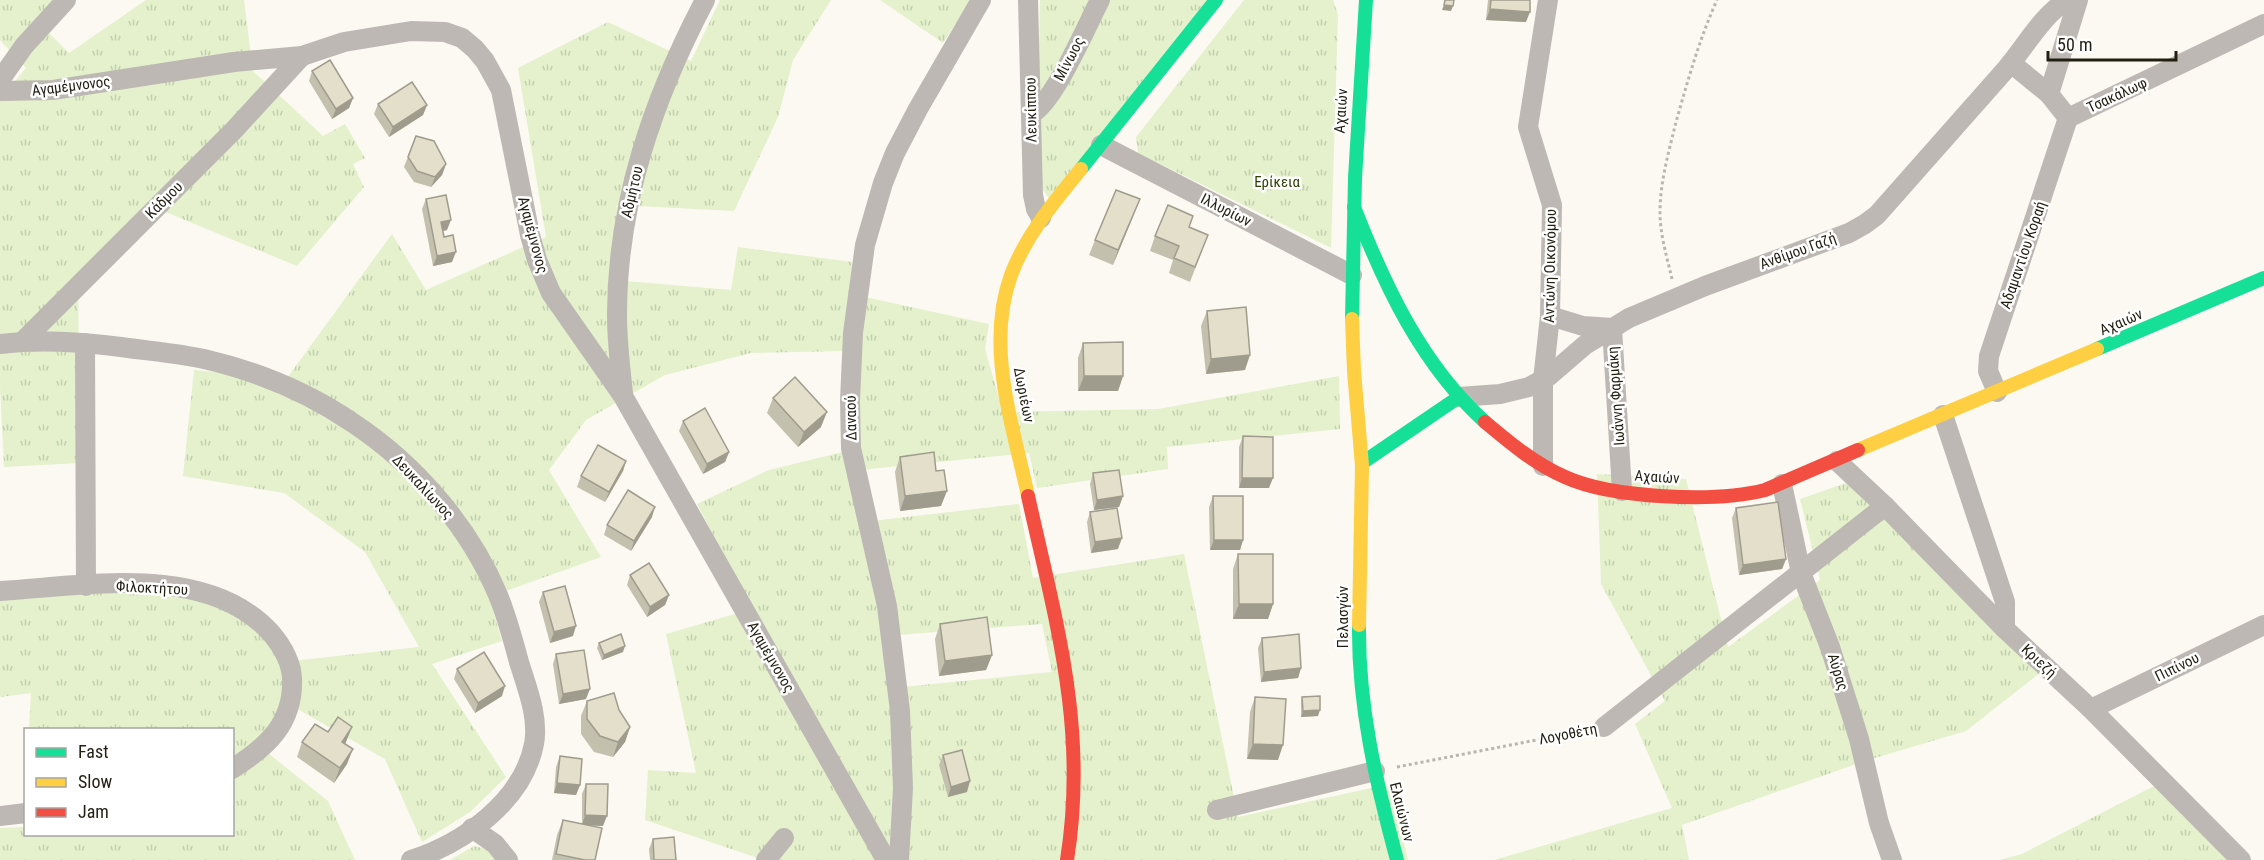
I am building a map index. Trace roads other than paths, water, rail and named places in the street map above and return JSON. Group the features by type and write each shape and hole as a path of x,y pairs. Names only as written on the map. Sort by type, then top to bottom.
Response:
{"main road":[{"name":"Δωριέων","path":"1067,860 1074,814 1076,777 1069,685 1003,379 999,342 1001,309 1008,280 1022,249 1041,218 1216,0"},
{"name":"Αχαιών","path":"1366,0 1356,136 1354,207 1384,283 1405,324 1433,367 1459,397 1501,436 1543,466 1569,480 1622,491 1722,498 1749,494 1782,484 2264,278"},
{"name":"Πελασγών","path":"1354,207 1353,359 1362,463 1359,657 1366,724 1375,771"},
{"path":"1362,463 1459,397"},
{"name":"Ελαιώνων","path":"1375,771 1397,860"}],"street":[{"path":"0,80 24,46 66,0"},
{"name":"Αδμήτου","path":"623,396 617,315 622,238 629,193 659,100 705,0"},
{"name":"Δαναού","path":"899,860 903,810 900,711 887,606 851,448 850,401 853,333 865,245 883,183 895,153 918,109 981,0"},
{"name":"Λευκίππου","path":"1028,0 1033,195 1041,218"},
{"name":"Μίνωος","path":"1031,114 1041,107 1055,86 1100,0"},
{"name":"Αντώνη Οικονόμου","path":"1543,466 1543,380 1550,316 1552,205 1528,127 1548,0"},
{"name":"Ανθίμου Γαζή","path":"1459,397 1481,397 1511,392 1543,380 1585,345 1612,328 1677,297 1848,232 1873,219 2011,63 2027,39 2057,7 2067,0"},
{"path":"2049,94 2078,0"},
{"name":"Τσακάλωφ","path":"2068,118 2264,24"},
{"name":"Αγαμέμνονος","path":"0,91 53,90 234,62 302,56 344,42 428,30 453,34 469,43 481,54 501,90 530,235 546,284 623,396 886,860"},
{"name":"Κάδμου","path":"23,341 234,130 302,56"},
{"path":"2011,63 2049,94 2068,118"},
{"name":"Αδαμαντίου Κοραή","path":"1996,392 1988,371 1989,356 2068,118"},
{"name":"Ιλλυρίων","path":"1101,145 1352,275"},
{"name":"Ιωάννη Φαρμάκη","path":"1550,316 1583,326 1612,328 1622,491"},
{"name":"Δευκαλίωνος","path":"0,344 23,341 85,343 204,359 256,375 306,396 348,420 390,451 424,484 457,523 472,544 499,597 535,719 534,742 522,776 503,802 472,828 431,854 411,860"},
{"path":"85,343 86,586"},
{"path":"1943,415 2005,602 2005,629"},
{"name":"Κριεζή","path":"1836,461 1886,506 2005,629 2091,709 2241,860"},
{"name":"Αύρας","path":"1782,484 1801,573 1830,647 1859,739 1879,823 1892,860"},
{"name":"Λογοθέτη","path":"1604,727 1886,506"},
{"name":"Φιλοκτήτου","path":"0,591 134,584 191,589 209,594 254,618 274,637 285,654 291,669 292,683 286,713 280,727 262,748 234,768"},
{"name":"Πιπίνου","path":"2091,709 2264,625"},
{"path":"1217,810 1375,771"},
{"path":"0,816 24,813"},
{"path":"472,828 495,844 508,860"},
{"path":"766,860 784,838"}],"park label":[{"name":"Ερίκεια","path":"1277,182"}]}
